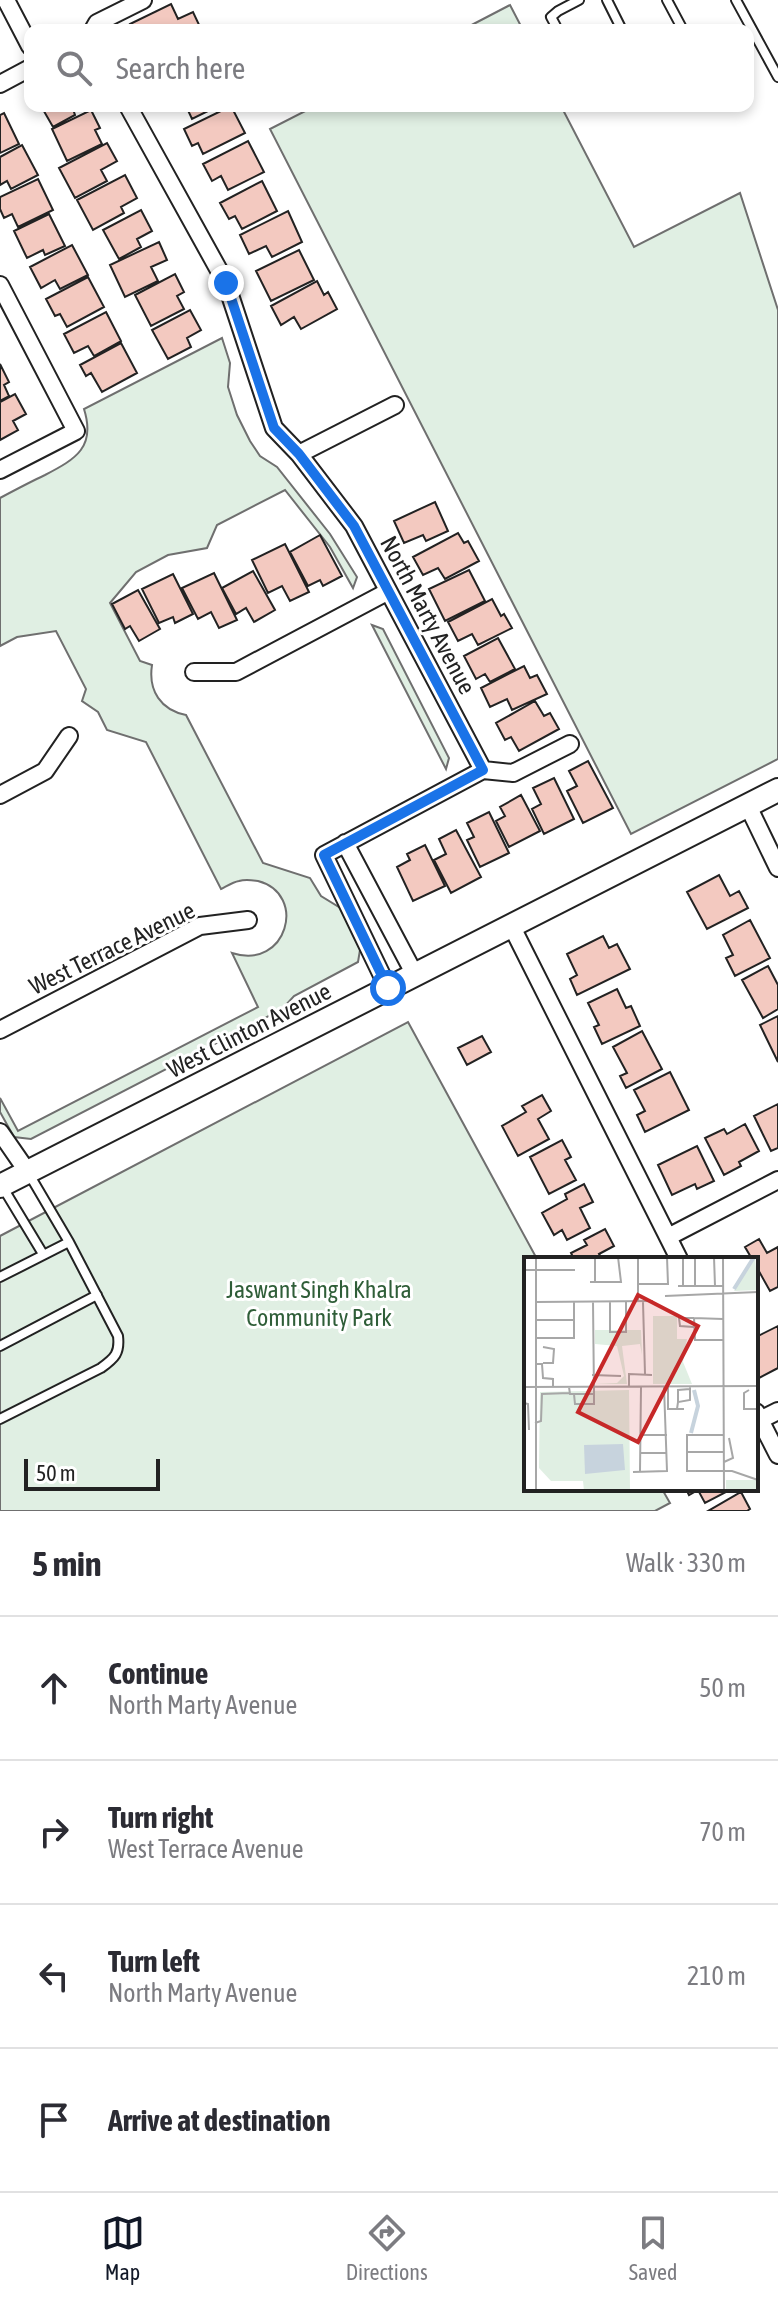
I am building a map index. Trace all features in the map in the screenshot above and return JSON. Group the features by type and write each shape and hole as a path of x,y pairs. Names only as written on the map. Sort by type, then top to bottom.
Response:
{"main road":[{"name":"West Clinton Avenue","path":"1,1184 778,790"}],"street":[{"path":"6,0 24,34"},
{"path":"96,24 143,0"},
{"path":"0,84 24,71"},
{"name":"North Marty Avenue","path":"131,112 226,283 274,428 299,454 354,526 483,770"},
{"path":"0,285 76,431 0,470"},
{"path":"299,454 395,405"},
{"path":"194,672 236,672 387,592"},
{"path":"0,795 45,771 69,736"},
{"path":"388,988 324,855 483,770 513,773 570,744"},
{"path":"748,806 778,868"},
{"path":"345,843 415,975"},
{"name":"West Terrace Avenue","path":"0,1030 200,926 248,920"},
{"path":"512,927 678,1257"},
{"path":"0,1132 27,1171"},
{"path":"668,1237 778,1180"},
{"path":"778,1411 758,1416 778,1455"}],"lane":[{"path":"555,24 551,17 579,0"},
{"path":"607,0 619,24"},
{"path":"667,0 680,24"},
{"path":"736,0 750,24"},
{"path":"754,32 778,77"},
{"path":"0,1419 101,1368 114,1359 119,1348 118,1336 97,1295 27,1171"},
{"path":"1,1184 43,1254"},
{"path":"0,1277 69,1242"},
{"path":"0,1346 97,1295"}],"green space":[{"path":"510,5 520,24 474,24"},
{"path":"303,112 564,112 634,247 740,193 778,310 778,759 631,834 270,129"},
{"path":"222,338 230,363 228,387 250,441 260,456 277,467 330,534 357,577 353,588 330,547 285,490 217,525 207,548 168,555 136,572 110,603 140,661 152,665 152,683 158,698 170,709 186,715 263,863 310,878 321,896 342,909 361,944 358,962 294,996 284,1007 265,1018 31,1139 14,1137 0,1112 0,1098 18,1131 258,1007 232,953 251,956 266,951 278,942 284,929 286,914 283,900 273,889 258,881 246,880 221,889 146,742 107,730 98,712 82,701 86,689 56,631 17,637 0,646 0,498 56,469 81,450 87,433 84,409"},
{"path":"372,625 383,629 449,758 446,769"},
{"name":"Jaswant Singh Khalra Community Park","path":"408,1022 536,1257 524,1257 524,1491 663,1491 670,1503 655,1511 0,1511 0,1236"}],"building":[{"path":"171,4 178,19 193,12 199,24 130,24"},
{"path":"44,112 74,112 75,115 53,127"},
{"path":"92,112 100,128 95,130 102,144 67,161 52,129"},
{"path":"189,112 206,112 192,119"},
{"path":"219,112 234,112 245,133 203,154 198,143 192,146 184,129"},
{"path":"4,113 19,144 0,153 0,115"},
{"path":"248,141 264,172 228,190 221,176 212,181 203,164"},
{"path":"107,143 117,161 101,170 107,181 75,198 59,168"},
{"path":"22,145 38,175 11,189 7,181 0,185 0,157"},
{"path":"125,175 137,198 121,207 124,213 93,230 77,200"},
{"path":"38,179 53,210 18,227 12,214 4,218 0,197"},
{"path":"262,181 277,211 242,229 235,216 229,219 220,203"},
{"path":"141,210 152,231 137,239 141,247 119,259 103,230"},
{"path":"288,211 302,242 272,257 266,246 249,254 240,235"},
{"path":"49,214 65,246 45,255 43,250 27,258 14,231"},
{"path":"159,242 167,260 151,267 158,281 125,297 110,265"},
{"path":"72,245 88,275 60,289 55,280 41,288 30,267"},
{"path":"299,250 314,280 271,301 256,271"},
{"path":"175,274 184,292 177,296 184,309 151,326 135,295"},
{"path":"88,277 104,307 67,327 60,314 55,316 46,299"},
{"path":"317,281 324,295 328,292 337,309 301,329 294,317 281,325 271,306"},
{"path":"190,310 201,330 187,338 191,347 168,359 152,330"},
{"path":"106,312 121,341 94,356 88,346 74,353 64,334"},
{"path":"121,343 137,373 102,392 91,373 86,376 80,365"},
{"path":"0,364 9,382 4,385 9,396 0,401"},
{"path":"15,394 26,414 13,421 18,430 0,440 0,402"},
{"path":"435,502 448,531 426,541 423,535 404,543 394,521"},
{"path":"458,533 464,543 468,541 479,561 445,579 438,568 423,575 413,557"},
{"path":"320,535 342,576 323,586 320,580 308,586 290,552"},
{"path":"285,544 309,592 290,601 282,586 268,593 252,560"},
{"path":"469,570 485,601 445,621 429,589"},
{"path":"253,571 275,610 254,622 246,608 236,614 222,588"},
{"path":"214,573 237,620 219,628 211,612 198,619 182,588"},
{"path":"173,574 193,614 175,623 173,617 159,623 142,589"},
{"path":"138,590 160,629 139,641 130,626 125,629 112,604"},
{"path":"492,599 512,628 478,645 472,634 458,641 448,622"},
{"path":"498,638 515,669 490,682 485,674 476,679 464,656"},
{"path":"524,666 530,678 537,675 547,694 512,710 507,699 490,707 481,688"},
{"path":"535,701 544,716 550,713 559,729 519,751 511,737 505,740 496,723"},
{"path":"588,761 613,808 583,823 567,791 577,786 569,771"},
{"path":"554,778 574,819 544,834 532,809 541,804 533,788"},
{"path":"521,795 540,831 509,847 496,821 505,816 500,807"},
{"path":"489,812 509,853 480,867 467,840 474,837 467,823"},
{"path":"456,830 481,877 451,893 434,860 446,854 439,839"},
{"path":"425,845 445,886 413,901 397,867 410,860 407,854"},
{"path":"719,875 730,896 739,891 748,908 707,929 687,892"},
{"path":"750,920 770,958 735,976 726,958 733,955 723,935"},
{"path":"603,936 609,948 617,944 630,969 577,995 570,979 577,975 567,954"},
{"path":"768,966 778,985 778,1009 763,1018 742,980"},
{"path":"617,989 626,1008 631,1006 640,1026 602,1044 594,1027 599,1025 588,1003"},
{"path":"778,1016 778,1062 760,1025"},
{"path":"642,1031 662,1069 626,1088 620,1076 627,1073 613,1047"},
{"path":"482,1036 491,1052 467,1065 458,1048"},
{"path":"670,1072 689,1110 645,1132 637,1115 645,1111 634,1090"},
{"path":"542,1095 551,1111 538,1119 549,1139 518,1156 502,1126 526,1112 522,1106"},
{"path":"778,1104 778,1148 771,1151 754,1116"},
{"path":"745,1124 759,1151 724,1175 705,1138 724,1129 727,1134"},
{"path":"562,1140 571,1157 565,1160 576,1180 549,1194 530,1157"},
{"path":"697,1146 714,1181 697,1189 695,1184 672,1195 658,1165"},
{"path":"584,1184 593,1202 580,1208 590,1228 567,1240 562,1230 554,1235 542,1213 567,1199 565,1194"},
{"path":"605,1229 614,1246 599,1254 601,1257 573,1257 571,1253 587,1245 584,1240"},
{"path":"759,1239 767,1253 778,1247 778,1287 770,1291 758,1270 758,1257 751,1257 745,1247"},
{"path":"778,1326 778,1368 758,1378 758,1336"},
{"path":"699,1491 728,1491 705,1503"},
{"path":"741,1492 750,1509 747,1511 708,1511"}],"route":[{"path":"226,283 274,428 299,454 354,526 483,770 324,855 388,988"}]}
